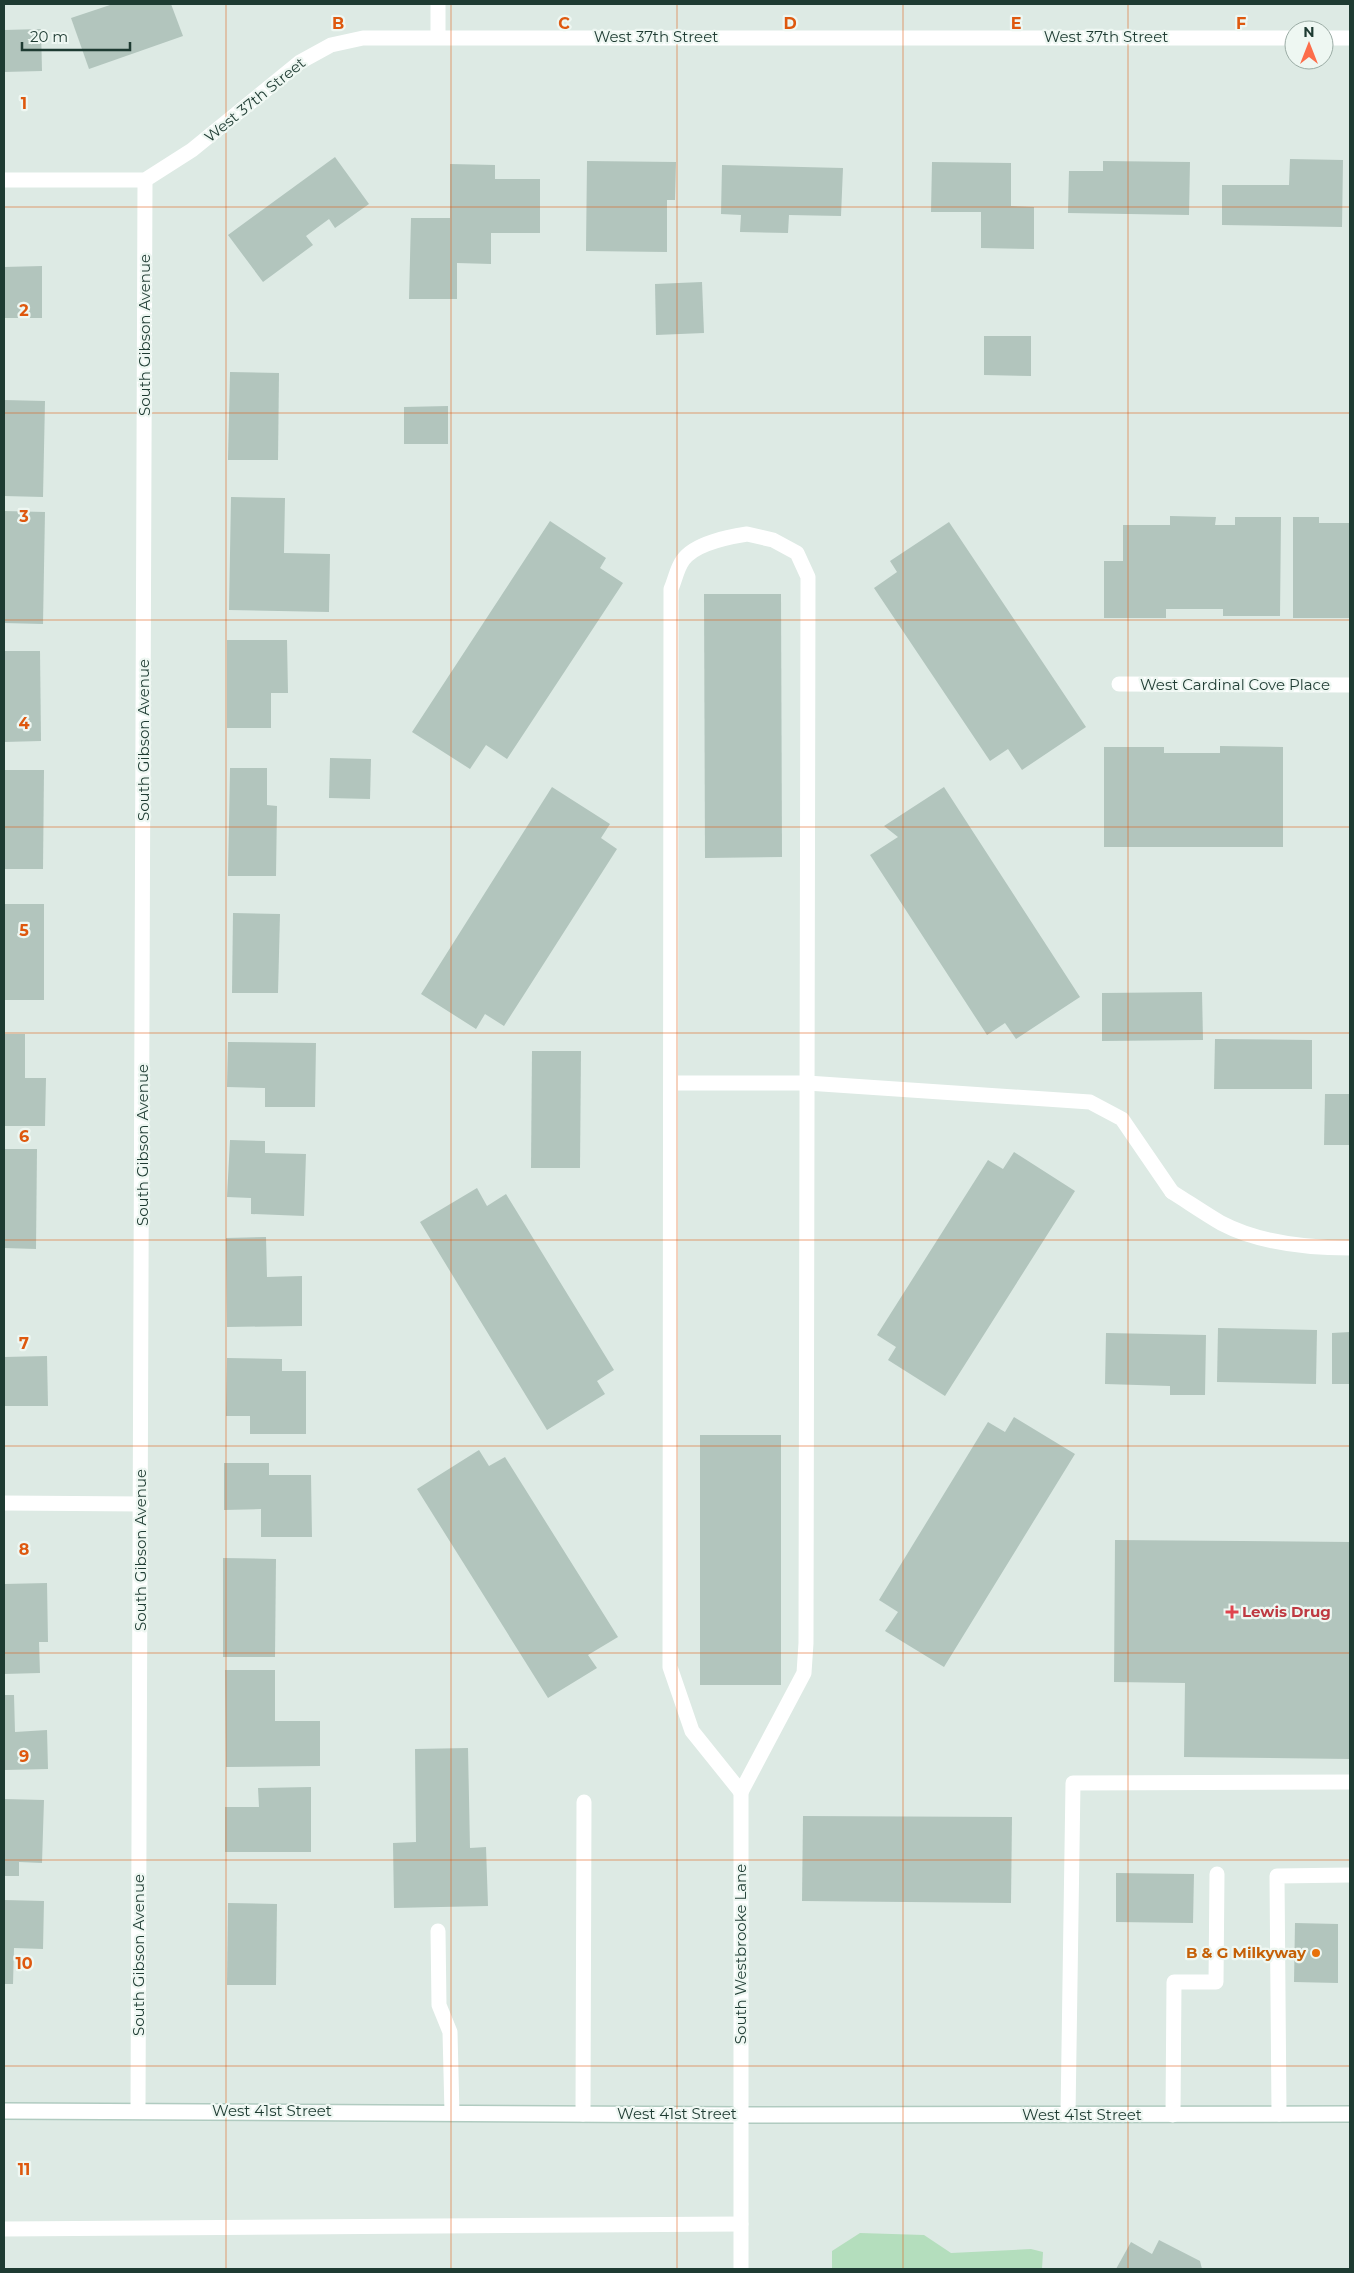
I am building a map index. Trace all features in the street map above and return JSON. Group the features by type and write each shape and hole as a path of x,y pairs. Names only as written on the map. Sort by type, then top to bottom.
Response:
{"street":[{"path":"438,4 438,36"},
{"name":"West 37th Street","path":"145,180 192,150 300,62 331,45 363,38 438,36 1284,38"},
{"path":"1334,38 1350,38"},
{"path":"4,180 145,180"},
{"name":"South Gibson Avenue","path":"138,2110 142,1504 145,180"},
{"path":"747,534 773,540 797,553 808,578 807,1083 806,1644 804,1673 741,1792 692,1731 670,1667 671,590 683,560 703,545 726,537 747,534"},
{"name":"West Cardinal Cove Place","path":"1119,684 1350,685"},
{"path":"670,1083 807,1083 1090,1102 1122,1119 1172,1192 1223,1224 1260,1237 1314,1248 1350,1248"},
{"path":"4,1503 142,1504"},
{"path":"1068,2115 1073,1783 1350,1782"},
{"name":"South Westbrooke Lane","path":"741,1792 741,2269"},
{"path":"583,2114 584,1802"},
{"path":"1173,2115 1174,1982 1216,1982 1217,1874"},
{"path":"1279,2114 1277,1876 1350,1875"},
{"path":"438,1931 439,2005 450,2032 452,2113"},
{"name":"West 41st Street","path":"4,2111 138,2110 740,2115 1350,2114"},
{"path":"4,2229 741,2224"}],"green space":[{"path":"860,2233 924,2235 951,2253 1031,2249 1043,2252 1042,2269 832,2269 832,2251"}],"building":[{"path":"113,4 171,4 183,36 89,69 71,18"},
{"path":"41,29 42,71 4,72 4,30"},
{"path":"335,157 369,204 335,228 329,219 306,236 313,245 263,282 228,235"},
{"path":"1290,159 1343,160 1342,227 1222,225 1222,185 1289,185"},
{"path":"587,161 676,162 675,200 667,200 667,252 586,251"},
{"path":"1103,161 1190,162 1189,215 1068,213 1069,171 1103,171"},
{"path":"932,162 1011,163 1011,206 1034,207 1034,249 981,248 981,212 931,212"},
{"path":"450,164 495,165 495,179 540,179 540,233 491,233 491,264 457,263 457,299 409,299 411,218 450,218"},
{"path":"722,165 843,168 841,216 789,215 788,233 740,232 741,215 721,214"},
{"path":"42,266 42,318 4,318 4,267"},
{"path":"702,282 704,333 656,335 655,284"},
{"path":"984,336 1031,336 1031,376 984,375"},
{"path":"230,372 279,373 278,460 228,460"},
{"path":"4,400 45,401 43,497 4,496"},
{"path":"448,406 448,444 404,444 404,407"},
{"path":"231,497 285,498 284,553 330,554 329,612 229,610"},
{"path":"4,511 45,512 43,624 4,623"},
{"path":"1170,516 1216,517 1215,525 1235,525 1235,517 1281,517 1280,616 1223,616 1223,609 1166,609 1166,618 1104,618 1104,561 1123,561 1123,525 1170,525"},
{"path":"1293,517 1319,517 1319,523 1350,523 1350,618 1293,618"},
{"path":"550,521 606,558 600,568 623,583 507,759 486,745 470,769 412,732"},
{"path":"949,522 1086,727 1022,770 1008,749 990,761 874,588 897,572 890,561"},
{"path":"704,594 781,594 782,857 705,858"},
{"path":"227,640 287,640 288,693 271,693 271,728 227,728"},
{"path":"4,651 40,651 41,741 4,742"},
{"path":"1220,746 1283,747 1283,847 1104,847 1104,747 1164,747 1164,753 1220,753"},
{"path":"330,758 371,759 370,799 329,798"},
{"path":"230,768 267,768 267,805 277,806 276,876 228,876"},
{"path":"4,770 44,770 43,869 4,869"},
{"path":"552,787 610,824 601,838 617,849 504,1026 485,1014 476,1029 421,994"},
{"path":"944,787 1080,997 1016,1039 1005,1023 987,1035 870,855 898,837 884,826"},
{"path":"4,904 44,904 44,1000 4,1000"},
{"path":"233,913 280,914 278,993 232,993"},
{"path":"1202,992 1203,1040 1102,1041 1102,993"},
{"path":"4,1034 25,1034 25,1078 46,1078 45,1126 4,1126"},
{"path":"1215,1039 1312,1040 1312,1089 1214,1089"},
{"path":"228,1042 316,1043 315,1107 265,1107 265,1088 227,1087"},
{"path":"532,1051 581,1051 580,1168 531,1168"},
{"path":"1325,1094 1350,1094 1350,1145 1324,1145"},
{"path":"230,1140 265,1141 265,1153 306,1154 304,1216 251,1214 251,1198 227,1197"},
{"path":"4,1149 37,1149 36,1249 4,1248"},
{"path":"1014,1152 1075,1191 945,1396 888,1360 896,1347 877,1335 988,1160 1003,1169"},
{"path":"477,1188 487,1206 506,1194 614,1370 597,1381 605,1394 547,1430 420,1222"},
{"path":"266,1237 267,1277 302,1276 302,1326 227,1327 226,1238"},
{"path":"1218,1328 1317,1330 1316,1384 1217,1382"},
{"path":"1350,1332 1350,1384 1332,1384 1332,1333"},
{"path":"1106,1333 1206,1335 1205,1395 1170,1395 1170,1386 1105,1384"},
{"path":"47,1356 48,1406 4,1406 4,1357"},
{"path":"227,1358 282,1359 282,1371 306,1371 306,1434 250,1434 250,1416 226,1416"},
{"path":"1014,1417 1075,1454 944,1667 885,1631 898,1612 879,1600 988,1422 1005,1432"},
{"path":"700,1435 781,1435 781,1685 700,1685"},
{"path":"479,1450 489,1466 505,1457 618,1637 588,1655 597,1668 548,1698 417,1489"},
{"path":"224,1463 269,1463 269,1475 311,1475 312,1537 261,1537 261,1509 224,1510"},
{"name":"Lewis Drug","path":"1115,1540 1350,1542 1350,1759 1184,1757 1185,1683 1114,1682"},
{"path":"223,1558 276,1559 275,1657 223,1657"},
{"path":"47,1583 48,1642 39,1642 40,1673 4,1674 4,1584"},
{"path":"225,1670 275,1670 275,1721 320,1721 320,1766 226,1767"},
{"path":"4,1695 14,1695 15,1732 47,1730 48,1769 5,1770"},
{"path":"468,1748 470,1848 486,1847 488,1906 394,1908 393,1843 416,1842 415,1749"},
{"path":"311,1787 311,1852 225,1852 225,1807 259,1807 258,1788"},
{"path":"4,1799 44,1800 42,1863 19,1862 19,1876 4,1876"},
{"path":"803,1816 1012,1817 1011,1903 802,1901"},
{"path":"1116,1873 1194,1874 1193,1923 1116,1922"},
{"path":"4,1900 44,1901 43,1949 14,1948 13,1984 4,1984"},
{"path":"228,1903 277,1904 276,1985 227,1985"},
{"name":"B & G Milkyway","path":"1295,1923 1338,1924 1338,1983 1294,1982"},
{"path":"1159,2240 1200,2261 1202,2269 1116,2269 1131,2242 1152,2254"}],"place":[{"name":"Lewis Drug","path":"1232,1612"},
{"name":"B & G Milkyway","path":"1316,1953"}]}
